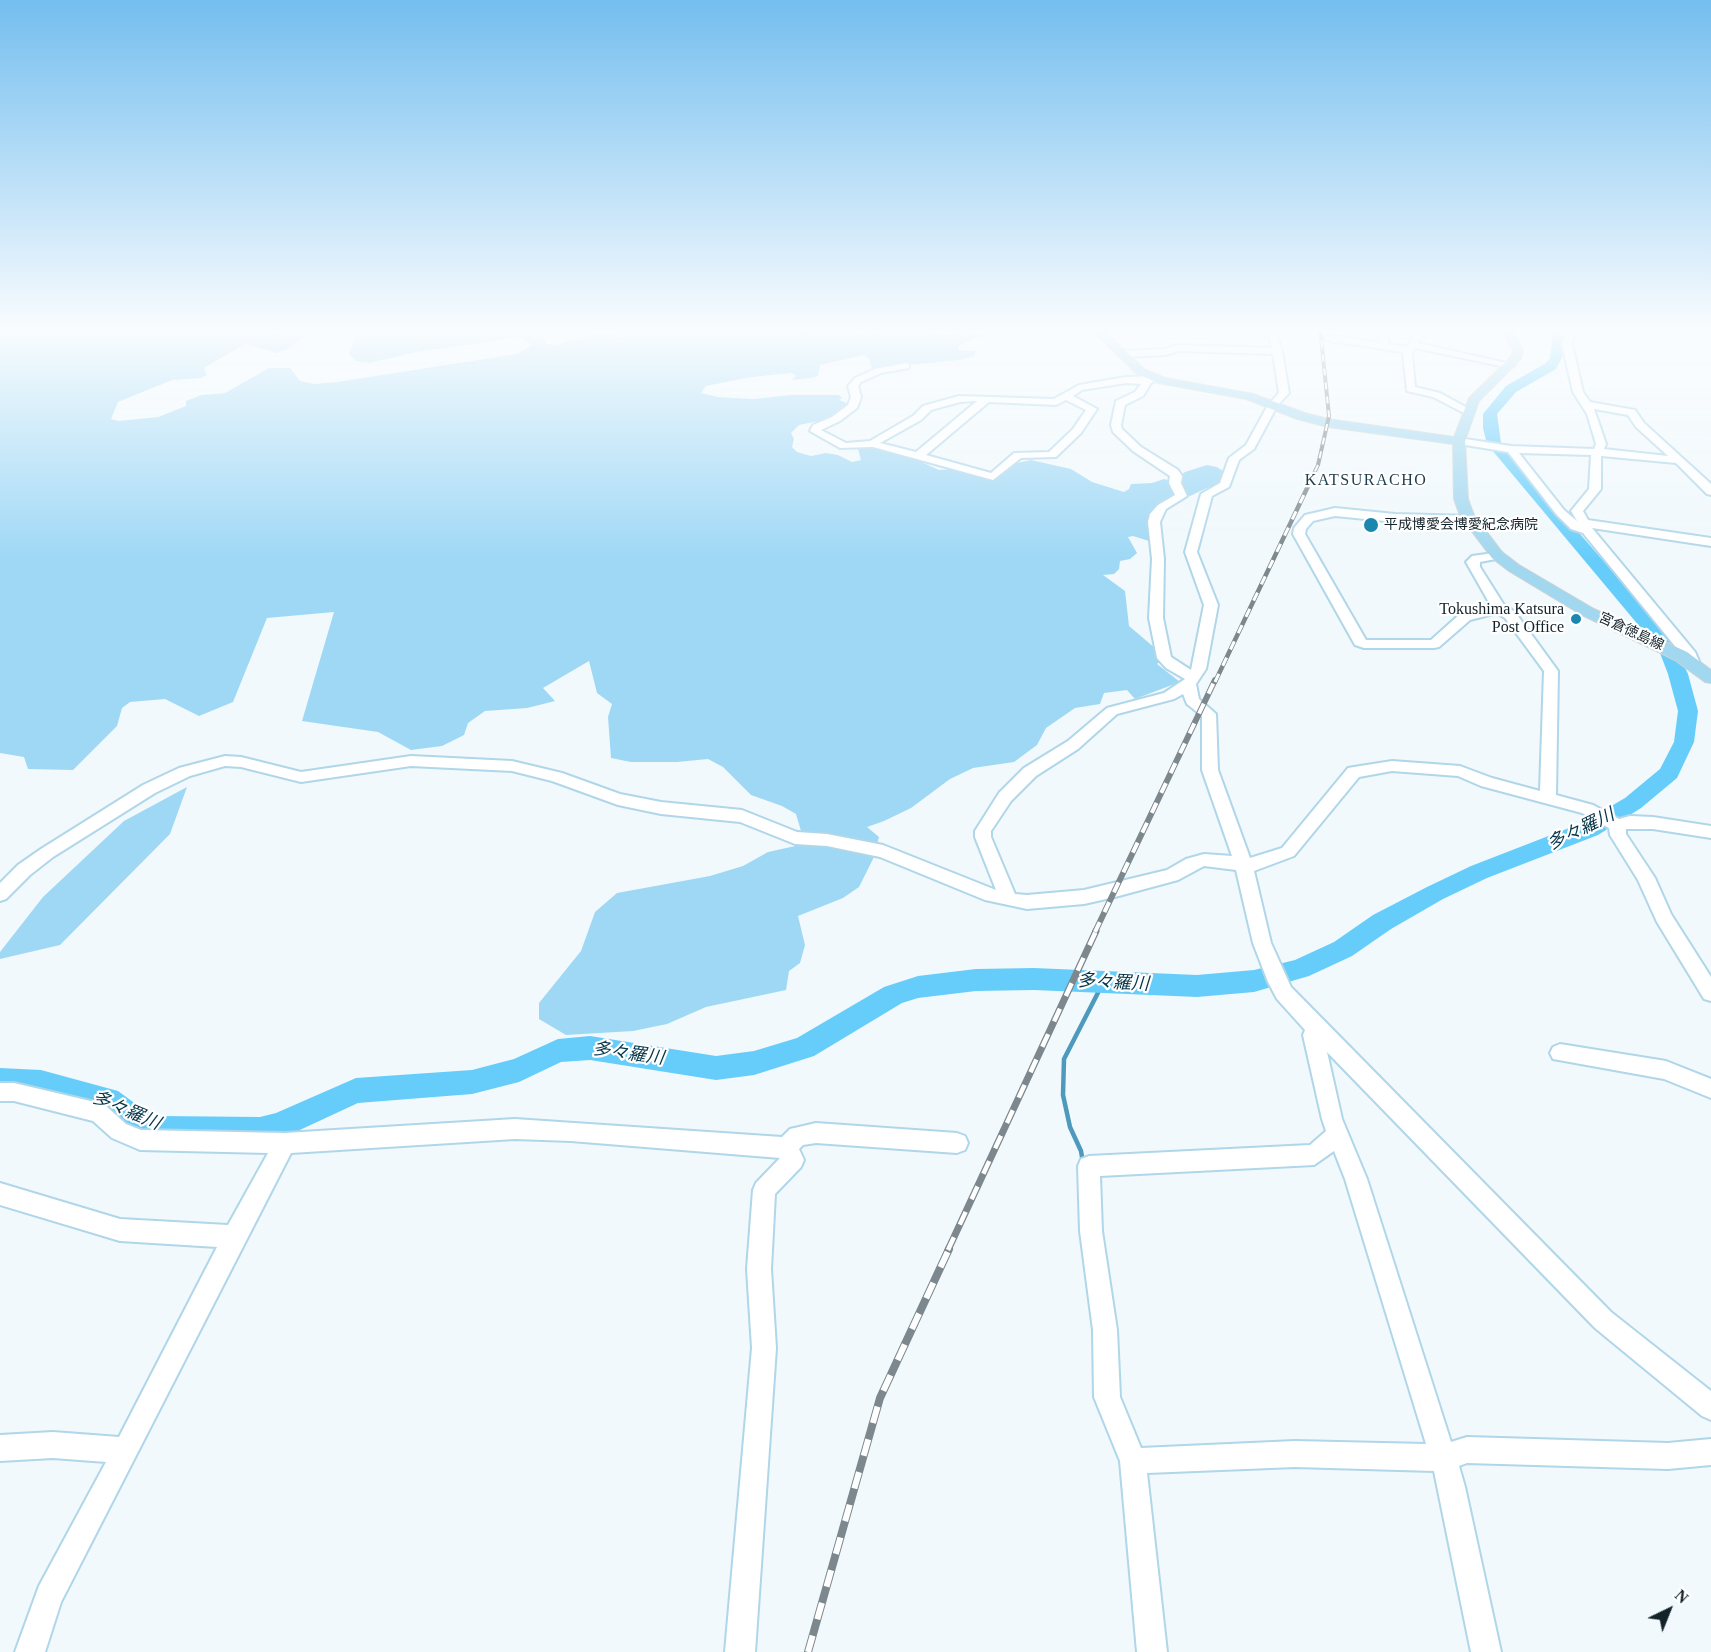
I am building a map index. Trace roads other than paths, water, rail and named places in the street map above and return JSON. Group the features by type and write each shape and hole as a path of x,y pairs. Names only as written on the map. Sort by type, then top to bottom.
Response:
{"main road":[{"name":"宮倉徳島線","path":"1472,404 1468,411 1460,441 1458,464 1461,499 1469,519 1497,555 1514,568 1588,612 1686,658 1711,678"},
{"path":"1273,405 1328,423 1460,441"}],"street":[{"path":"854,404 843,415 815,429 817,432 844,446 873,444 993,477 997,476 1018,455 1047,457 1052,455 1077,431 1092,409 1082,404"},
{"path":"873,444 917,418 927,408 943,404"},
{"path":"918,456 980,404"},
{"path":"1120,404 1117,430 1137,449 1174,472 1175,483 1181,496 1162,507 1156,514 1154,522 1158,559 1156,609 1164,657 1191,681 1192,701"},
{"path":"1454,404 1468,411"},
{"path":"1009,900 982,837 983,831 1005,797 1030,772 1073,745 1102,717 1112,711 1169,696 1191,681 1199,669 1211,605 1191,552 1207,494 1225,485 1234,458 1250,447 1273,405"},
{"path":"1587,405 1601,438 1595,458 1595,489 1577,511 1587,531 1690,655 1686,658"},
{"path":"1587,405 1631,412 1640,424 1711,492"},
{"path":"1460,441 1508,449 1597,452 1677,460"},
{"path":"1508,449 1560,512 1575,526 1587,531 1711,542"},
{"path":"1469,519 1395,518 1335,512 1310,518 1300,528 1299,534 1360,642 1364,644 1434,644 1465,617 1499,608"},
{"path":"1497,555 1478,558 1472,562 1499,608 1510,615 1551,671 1548,798"},
{"path":"1169,696 1192,701 1209,714 1209,770 1245,865 1262,943 1284,993 1603,1320 1711,1407"},
{"path":"0,894 24,870 47,853 149,789 185,772 225,761 241,762 301,777 411,761 512,766 556,777 618,799 661,808 742,816 795,838 827,840 883,850 1009,900 1027,902 1084,897 1172,875 1192,863 1204,860 1255,865 1288,852 1354,772 1392,766 1461,771 1487,782 1598,814 1616,824 1653,823 1711,832"},
{"path":"1616,824 1618,835 1646,878 1663,917 1711,993"},
{"path":"1316,1028 1313,1035 1338,1135 1356,1179 1452,1487 1486,1652"},
{"path":"1560,1053 1666,1070 1711,1089"},
{"path":"0,1092 14,1092 99,1113 119,1131 140,1140 285,1143 515,1130 571,1131 786,1147 798,1136 816,1133 957,1143"},
{"path":"1152,1652 1133,1461 1107,1397 1105,1330 1091,1231 1089,1166 1314,1155 1338,1135"},
{"path":"30,1652 49,1596 285,1143"},
{"path":"740,1652 764,1348 759,1269 764,1191 793,1160 786,1147"},
{"path":"0,1194 120,1230 234,1237"},
{"path":"0,1448 53,1445 126,1451"},
{"path":"1133,1461 1295,1454 1443,1458 1467,1450 1668,1456 1711,1452"}],"waterway":[{"name":"多々羅川","path":"0,1080 41,1082 108,1100 134,1119 157,1129 260,1130 279,1126 356,1091 472,1082 519,1070 558,1051 590,1048 716,1068 754,1063 804,1048 893,995 918,987 976,980 1034,979 1197,986 1254,981 1300,969 1343,949 1382,922 1435,893 1479,872 1590,829 1633,803 1669,773 1684,742 1688,711 1678,674 1669,653 1652,629 1494,444 1490,428 1490,414 1498,404"},
{"path":"1083,1163 1081,1151 1070,1127 1063,1095 1064,1059 1103,983"}],"railway":[{"path":"1309,484 1318,465 1329,416 1328,404"},
{"path":"1215,682 1310,482"},
{"path":"1095,932 1215,680"},
{"path":"948,1250 1096,931"},
{"path":"808,1652 880,1398 949,1249"}],"place":[{"name":"平成博愛会博愛紀念病院","path":"1371,525"},
{"name":"Tokushima Katsura Post Office","path":"1576,619"}],"district":[{"name":"KATSURACHO","path":"1366,481"}]}
